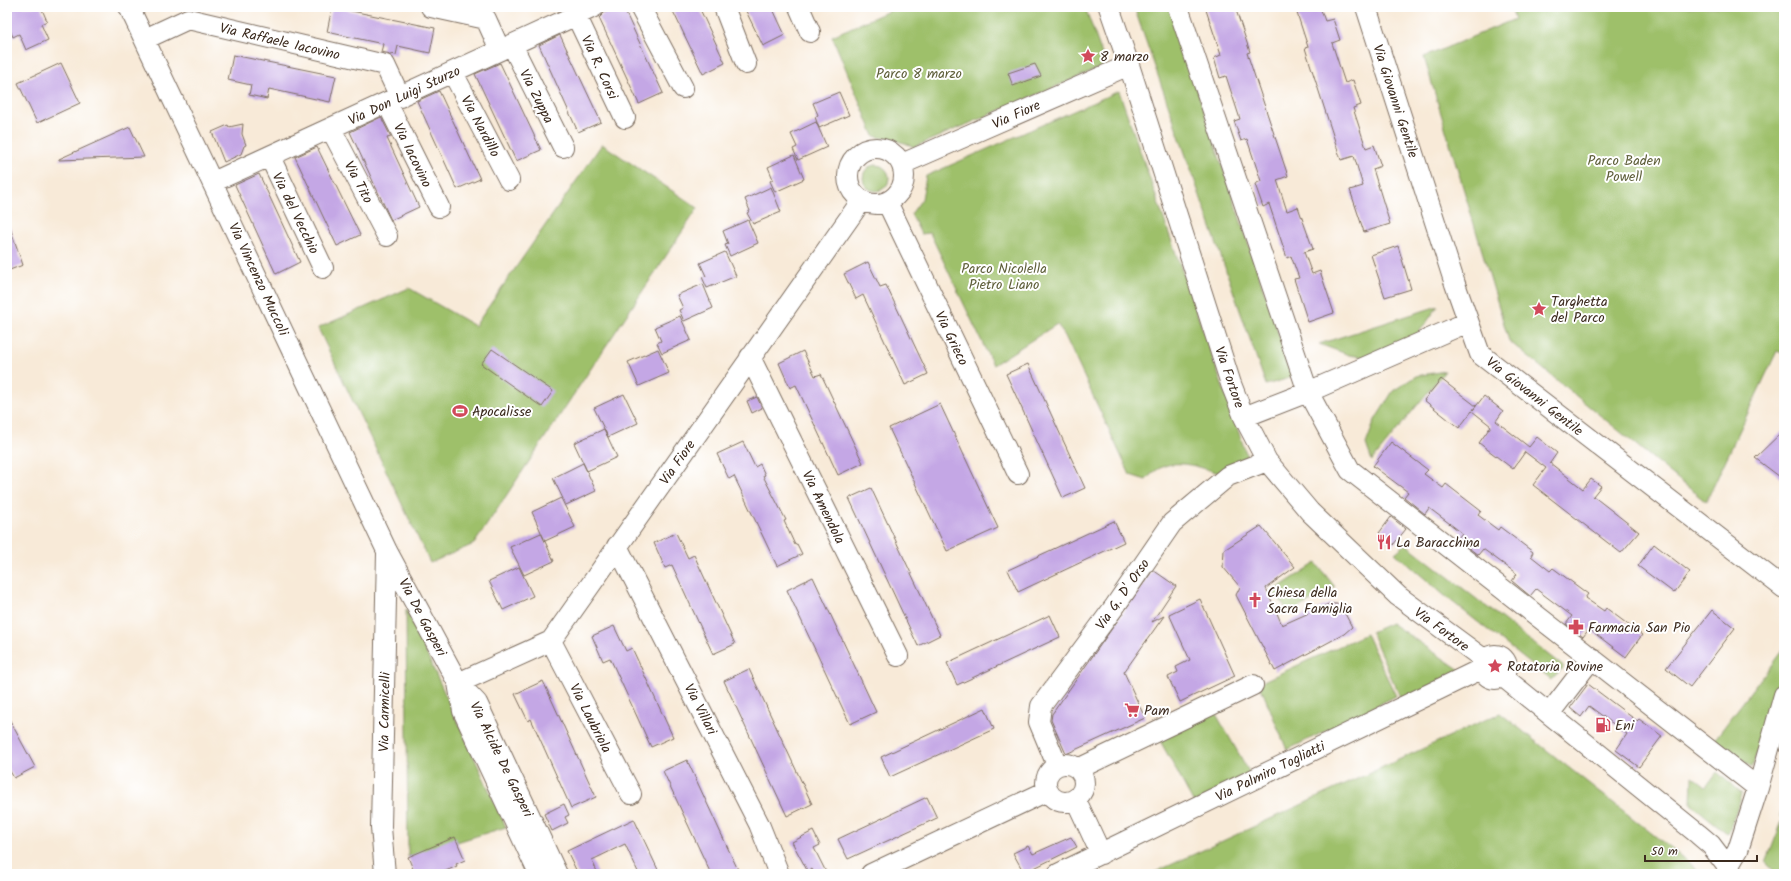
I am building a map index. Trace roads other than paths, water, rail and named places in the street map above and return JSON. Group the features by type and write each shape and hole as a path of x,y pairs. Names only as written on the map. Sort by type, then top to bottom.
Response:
{"street":[{"name":"Via Vincenzo Muccoli","path":"129,7 387,551"},
{"name":"Via Zuppa","path":"431,7 486,20 506,48 563,147"},
{"name":"Via Don Luigi Sturzo","path":"213,182 594,7"},
{"path":"640,7 683,88"},
{"path":"724,7 746,64"},
{"path":"799,7 810,32"},
{"name":"Via Fortore","path":"1109,7 1231,384 1244,417 1267,461 1310,512 1398,596 1490,671 1549,714 1698,834 1711,845 1731,870"},
{"path":"1178,7 1308,392 1350,470 1758,788"},
{"name":"Via Giovanni Gentile","path":"1366,7 1455,284 1480,354 1784,588"},
{"name":"Via R. Corsi","path":"576,15 625,118"},
{"name":"Via Raffaele Iacovino","path":"145,39 188,20 385,65 394,100"},
{"name":"Via Fiore","path":"902,164 1129,65"},
{"name":"Via Nardillo","path":"453,73 509,180"},
{"name":"Via Iacovino","path":"394,100 439,207"},
{"name":"Via Tito","path":"331,129 387,236"},
{"path":"870,148 889,150 902,164 904,182 901,190 886,202 878,204 862,200 855,194 850,185 849,171 854,158 861,152 870,148"},
{"name":"Via del Vecchio","path":"270,157 323,268"},
{"name":"Via Fiore","path":"551,641 862,200"},
{"name":"Via Grieco","path":"886,202 1018,474"},
{"path":"1244,417 1308,392 1468,322"},
{"name":"Via Amendola","path":"750,357 898,656"},
{"name":"Via G. D' Orso","path":"1057,765 1038,722 1041,706 1115,606 1172,523 1228,476 1267,461"},
{"name":"Via Villari","path":"617,546 759,824 779,874"},
{"name":"Via De Gasperi","path":"387,551 458,683"},
{"name":"Via Carmicelli","path":"385,874 382,827 387,551"},
{"path":"458,683 551,641"},
{"name":"Via Laubriola","path":"551,641 631,794"},
{"path":"1549,714 1592,658"},
{"name":"Via Palmiro Togliatti","path":"1060,873 1092,867 1490,671"},
{"name":"Via Alcide De Gasperi","path":"458,683 463,711 539,874"},
{"name":"Via Alcide De Gasperi","path":"458,683 477,703 558,874"},
{"path":"1078,769 1254,685"},
{"path":"1731,870 1758,788 1782,706"},
{"path":"1064,764 1073,765 1078,769 1083,774 1085,782 1081,796 1069,803 1057,801 1051,798 1045,784 1047,776 1051,770 1057,765 1064,764"},
{"path":"871,874 1047,791"},
{"path":"1076,800 1092,867"}],"place":[{"name":"8 marzo","path":"1088,56"},
{"name":"Targhetta del Parco","path":"1539,309"},
{"name":"Apocalisse","path":"460,411"},
{"name":"La Baracchina","path":"1384,542"},
{"name":"Chiesa della Sacra Famiglia","path":"1255,600"},
{"name":"Farmacia San Pio","path":"1576,627"},
{"name":"Rotatoria Rovine","path":"1495,666"},
{"name":"Pam","path":"1132,710"},
{"name":"Eni","path":"1603,725"}],"park label":[{"name":"Parco 8 marzo","path":"919,73"},
{"name":"Parco Baden Powell","path":"1624,168"},
{"name":"Parco Nicolella Pietro Liano","path":"1004,276"}]}
